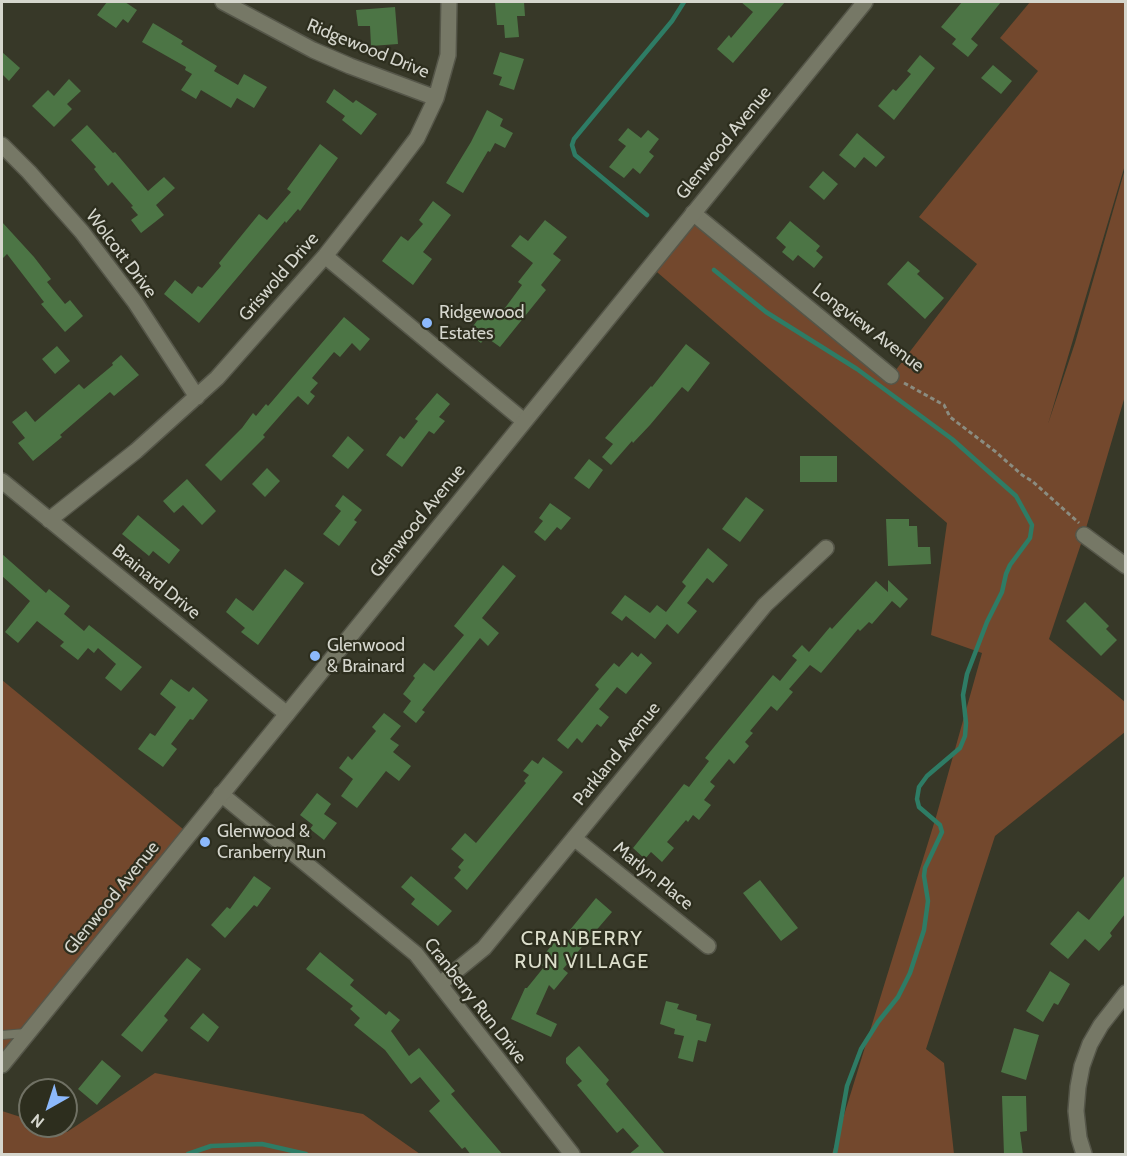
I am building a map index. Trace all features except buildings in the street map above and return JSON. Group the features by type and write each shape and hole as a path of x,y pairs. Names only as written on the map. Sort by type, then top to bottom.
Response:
{"street":[{"name":"Ridgewood Drive","path":"223,2 313,50 436,98"},
{"name":"Griswold Drive","path":"49,520 136,451 197,397 246,346 325,256 417,138 436,98 447,55 449,2"},
{"name":"Glenwood Avenue","path":"2,1065 865,2"},
{"name":"Wolcott Drive","path":"2,145 82,232 135,302 197,397"},
{"name":"Longview Avenue","path":"693,213 891,376"},
{"path":"325,256 524,421"},
{"name":"Brainard Drive","path":"2,481 287,714"},
{"path":"1084,535 1125,566"},
{"name":"Parkland Avenue","path":"440,984 484,948 765,605 826,548"},
{"name":"Cranberry Run Drive","path":"221,794 407,946 440,984 572,1155"},
{"name":"Marlyn Place","path":"574,838 708,946"},
{"path":"1084,1155 1079,1138 1076,1111 1082,1066 1090,1044 1101,1025 1125,993"}],"lane":[{"path":"2,1035 27,1033"}],"path":[{"name":"Longview Avenue","path":"891,376 944,405 950,417 1074,517 1084,529 1084,535"}],"shaded area":[{"path":"1030,2 1125,2 1125,165 1048,424 1075,343 1125,169 1125,396 1084,535 1049,639 1125,702 1125,732 995,836 926,1049 944,1063 954,1154 832,1154 936,817 982,653 931,635 947,523 650,266 693,213 892,375 977,264 919,217 1038,71 1000,38"},
{"path":"2,680 189,834 2,1065"},
{"path":"155,1073 363,1114 420,1154 2,1154 2,1111 18,1116 18,1138 78,1138 78,1125"}],"waterway":[{"path":"647,215 575,155 572,145 574,139 672,21 684,2"},
{"path":"714,270 766,312 857,369 952,439 1016,496 1032,525 1030,538 1006,574 1002,592 987,622 967,674 963,695 965,736 960,748 927,776 919,787 917,799 919,807 940,825 942,832 925,868 928,901 924,930 910,973 898,997 878,1022 861,1049 847,1086 835,1154"},
{"path":"188,1154 211,1146 262,1144 306,1154"}],"place":[{"name":"Ridgewood Estates","path":"427,323"},
{"name":"Glenwood & Brainard","path":"315,656"},
{"name":"Glenwood & Cranberry Run","path":"205,842"}],"district":[{"name":"CRANBERRY RUN VILLAGE","path":"582,950"}]}
